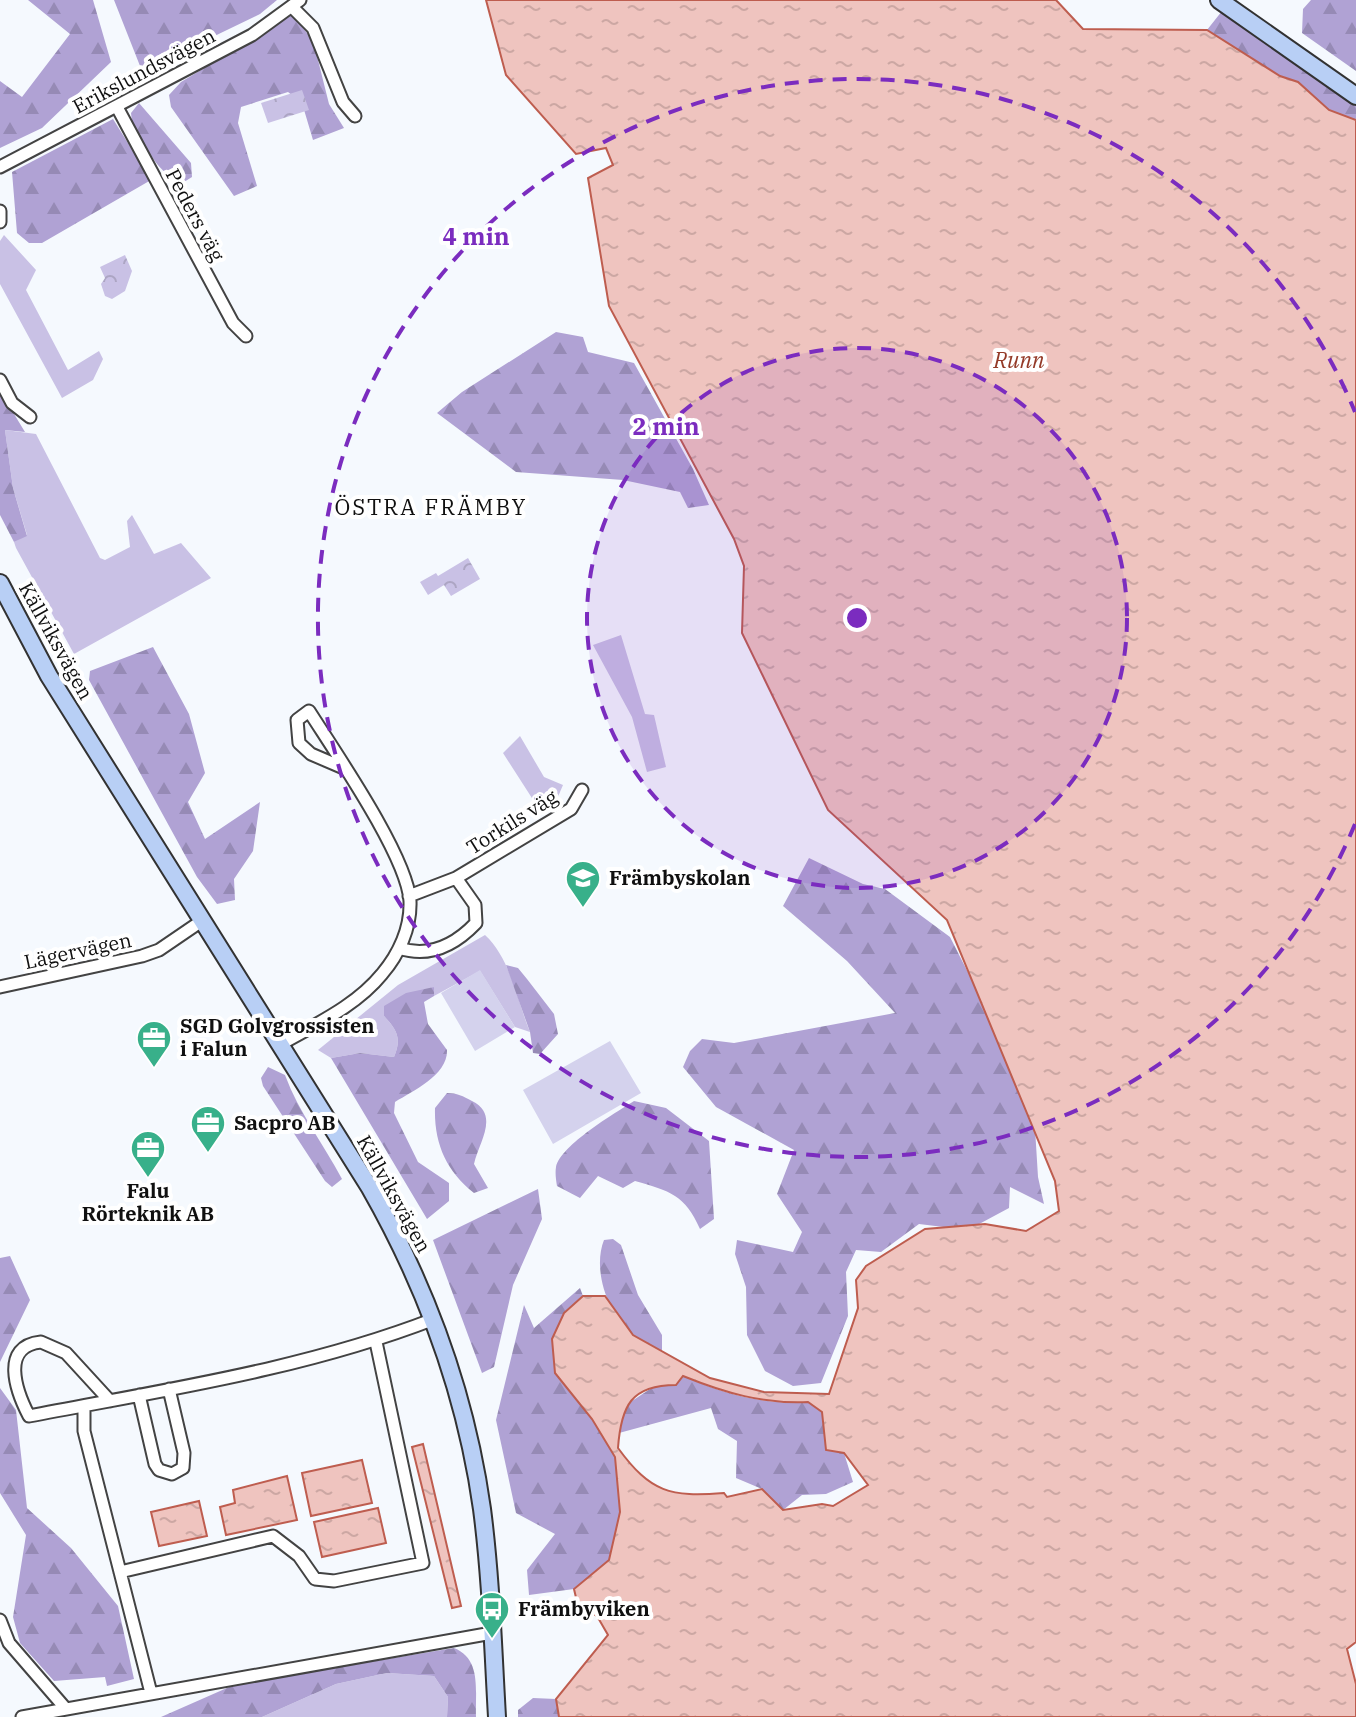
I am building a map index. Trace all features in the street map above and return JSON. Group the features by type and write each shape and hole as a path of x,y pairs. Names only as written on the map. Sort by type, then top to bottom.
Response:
{"street":[{"path":"1219,0 1356,96"},
{"path":"296,4 313,28 343,102 355,116"},
{"name":"Erikslundsvägen","path":"0,167 263,29 296,4"},
{"name":"Peders väg","path":"117,107 233,323 246,336"},
{"path":"0,211 0,222"},
{"path":"0,380 12,403 30,417"},
{"name":"Källviksvägen","path":"0,583 49,676 384,1213 434,1319 457,1390 476,1472 487,1555 497,1717"},
{"path":"281,1044 334,1014 360,995 383,974 405,935 409,896 395,856 346,769 309,711 297,720 299,743 311,754 346,769"},
{"name":"Torkils väg","path":"409,896 456,878 571,809 582,790"},
{"name":"Torkils väg","path":"399,948 430,953 466,934 476,923 475,905 456,878"},
{"name":"Lägervägen","path":"0,987 142,956 159,950 203,920"},
{"path":"110,1401 66,1353 41,1342 20,1350 13,1367 15,1390 29,1416 110,1401 169,1389 376,1342 434,1319"},
{"path":"120,1572 273,1536 299,1556 315,1579 334,1581 423,1563 376,1342"},
{"path":"139,1395 155,1464 159,1470 172,1474 183,1468 184,1453 169,1389"},
{"path":"84,1406 84,1431 151,1693"},
{"path":"0,1620 9,1643 66,1709"},
{"path":"22,1717 492,1633"},
{"path":"82,1717 90,1704"}],"green space":[{"path":"28,0 93,0 111,62 42,128 0,148 0,81 22,97 70,34"},
{"path":"114,0 277,0 260,14 142,71"},
{"path":"1311,0 1356,0 1356,71 1302,33 1303,9"},
{"path":"1222,11 1356,106 1356,120 1329,110 1298,82 1280,77 1207,30"},
{"path":"292,15 313,40 329,104 344,128 313,140 302,103 288,92 241,107 238,123 257,186 234,196 171,107 169,95 181,82"},
{"path":"302,90 309,110 268,123 261,103"},
{"path":"139,103 191,163 192,177 184,182 159,167 132,122 131,113"},
{"path":"113,119 151,180 42,243 29,243 17,233 12,172"},
{"path":"4,235 36,270 26,290 68,370 99,351 103,359 93,380 62,398 0,284 0,241"},
{"path":"125,255 132,271 125,291 112,299 105,296 101,284 105,278 100,267"},
{"path":"556,332 583,337 588,352 634,363 693,469 709,505 688,508 680,492 623,480 516,472 437,413 462,392"},
{"path":"0,391 25,432 5,430 13,488 27,536 14,542 0,515"},
{"path":"5,430 36,434 100,558 105,560 130,547 127,521 132,515 154,554 181,543 211,578 74,654 14,542 27,535 13,488"},
{"path":"468,558 480,579 451,596 444,585 428,595 420,582 436,573 438,576"},
{"path":"621,635 645,714 654,715 666,767 647,772 632,717 593,645"},
{"path":"153,647 189,714 205,773 188,802 205,839 260,802 253,851 234,879 235,900 217,904 197,877 89,680 90,671"},
{"path":"520,736 544,777 563,785 557,799 539,809 503,753"},
{"path":"809,858 863,884 885,889 950,937 1019,1073 1034,1112 1038,1177 1044,1204 1010,1187 1009,1208 968,1230 919,1224 881,1252 856,1250 846,1272 848,1316 821,1383 793,1386 765,1371 747,1335 746,1287 735,1254 737,1240 793,1252 802,1232 777,1194 794,1150 716,1107 683,1067 690,1051 702,1039 734,1043 895,1013 847,961 783,906"},
{"path":"485,935 507,968 530,1032 515,1027 480,971 434,996 434,987 384,1016 397,1035 394,1057 360,1053 331,1058 318,1050 398,985"},
{"path":"506,965 518,968 554,1014 558,1034 540,1054 533,1053 530,1032"},
{"path":"434,987 434,996 424,1002 428,1024 447,1050 446,1059 436,1075 395,1102 394,1113 418,1162 449,1183 449,1201 427,1219 331,1058 360,1053 394,1057 397,1035 384,1016 384,1006 406,993"},
{"path":"268,1067 285,1075 304,1115 342,1179 332,1187 263,1086 261,1078"},
{"path":"447,1093 469,1099 485,1114 485,1130 474,1164 488,1188 474,1193 449,1166 437,1133 435,1108"},
{"path":"634,1101 666,1108 709,1141 714,1219 700,1229 688,1209 675,1196 635,1181 623,1188 598,1176 580,1198 557,1186 556,1167 568,1149 590,1130"},
{"path":"538,1189 542,1219 513,1285 494,1367 482,1373 433,1240"},
{"path":"613,1239 621,1245 638,1295 662,1335 662,1351 634,1336 610,1305 600,1265 604,1240"},
{"path":"10,1256 30,1300 0,1362 0,1258"},
{"path":"580,1288 583,1296 564,1313 555,1373 592,1419 615,1457 620,1512 609,1560 574,1589 529,1595 527,1570 555,1534 516,1513 496,1420 524,1305 534,1328"},
{"path":"683,1376 744,1397 776,1402 808,1402 822,1412 826,1450 844,1453 853,1482 826,1494 802,1495 783,1510 762,1489 736,1478 737,1441 718,1429 711,1408 619,1433 626,1405 656,1385 676,1385"},
{"path":"0,1388 16,1410 27,1508 71,1548 118,1606 134,1679 107,1686 105,1677 54,1681 20,1643 13,1617 26,1535 0,1493"},
{"path":"454,1648 463,1653 473,1668 476,1717 447,1717 448,1697 434,1676 387,1673 336,1684 262,1717 161,1717 236,1684"},
{"path":"387,1673 434,1676 448,1697 447,1717 262,1717 336,1684"},
{"path":"533,1698 556,1699 559,1717 518,1717 518,1710"}],"shaded area":[{"path":"480,970 515,1027 475,1051 441,993"},
{"path":"610,1041 641,1093 553,1144 523,1090"}],"water":[{"name":"Runn","path":"486,0 1056,0 1083,29 1207,30 1280,76 1298,82 1329,110 1356,120 1356,1642 1347,1649 1356,1684 1356,1717 559,1717 556,1699 608,1635 597,1616 578,1606 574,1589 609,1560 620,1512 615,1457 592,1419 555,1373 552,1339 564,1313 583,1296 605,1296 633,1335 710,1378 764,1392 829,1394 858,1308 856,1280 866,1266 925,1229 985,1224 1026,1231 1059,1211 1055,1181 947,920 828,810 742,633 744,566 734,539 609,306 588,178 613,165 606,148 576,154 506,75","holes":["683,1376 760,1399 808,1402 822,1412 826,1450 844,1453 868,1485 833,1506 822,1504 783,1510 762,1489 727,1497 724,1493 675,1492 652,1483 618,1448 622,1420 631,1401 639,1394 648,1389 676,1385"]},
{"path":"423,1444 461,1606 452,1608 412,1447"},
{"path":"362,1460 372,1503 311,1516 302,1473"},
{"path":"287,1476 297,1520 226,1535 220,1507 235,1503 233,1490"},
{"path":"199,1501 207,1536 159,1546 151,1512"},
{"path":"378,1508 386,1543 322,1557 314,1522"}],"place":[{"name":"Främbyskolan","path":"583,909"},
{"name":"SGD Golvgrossisten i Falun","path":"154,1069"},
{"name":"Sacpro AB","path":"208,1154"},
{"name":"Falu Rörteknik AB","path":"148,1179"},
{"name":"Främbyviken","path":"492,1640"}],"district":[{"name":"ÖSTRA FRÄMBY","path":"431,507"}]}
